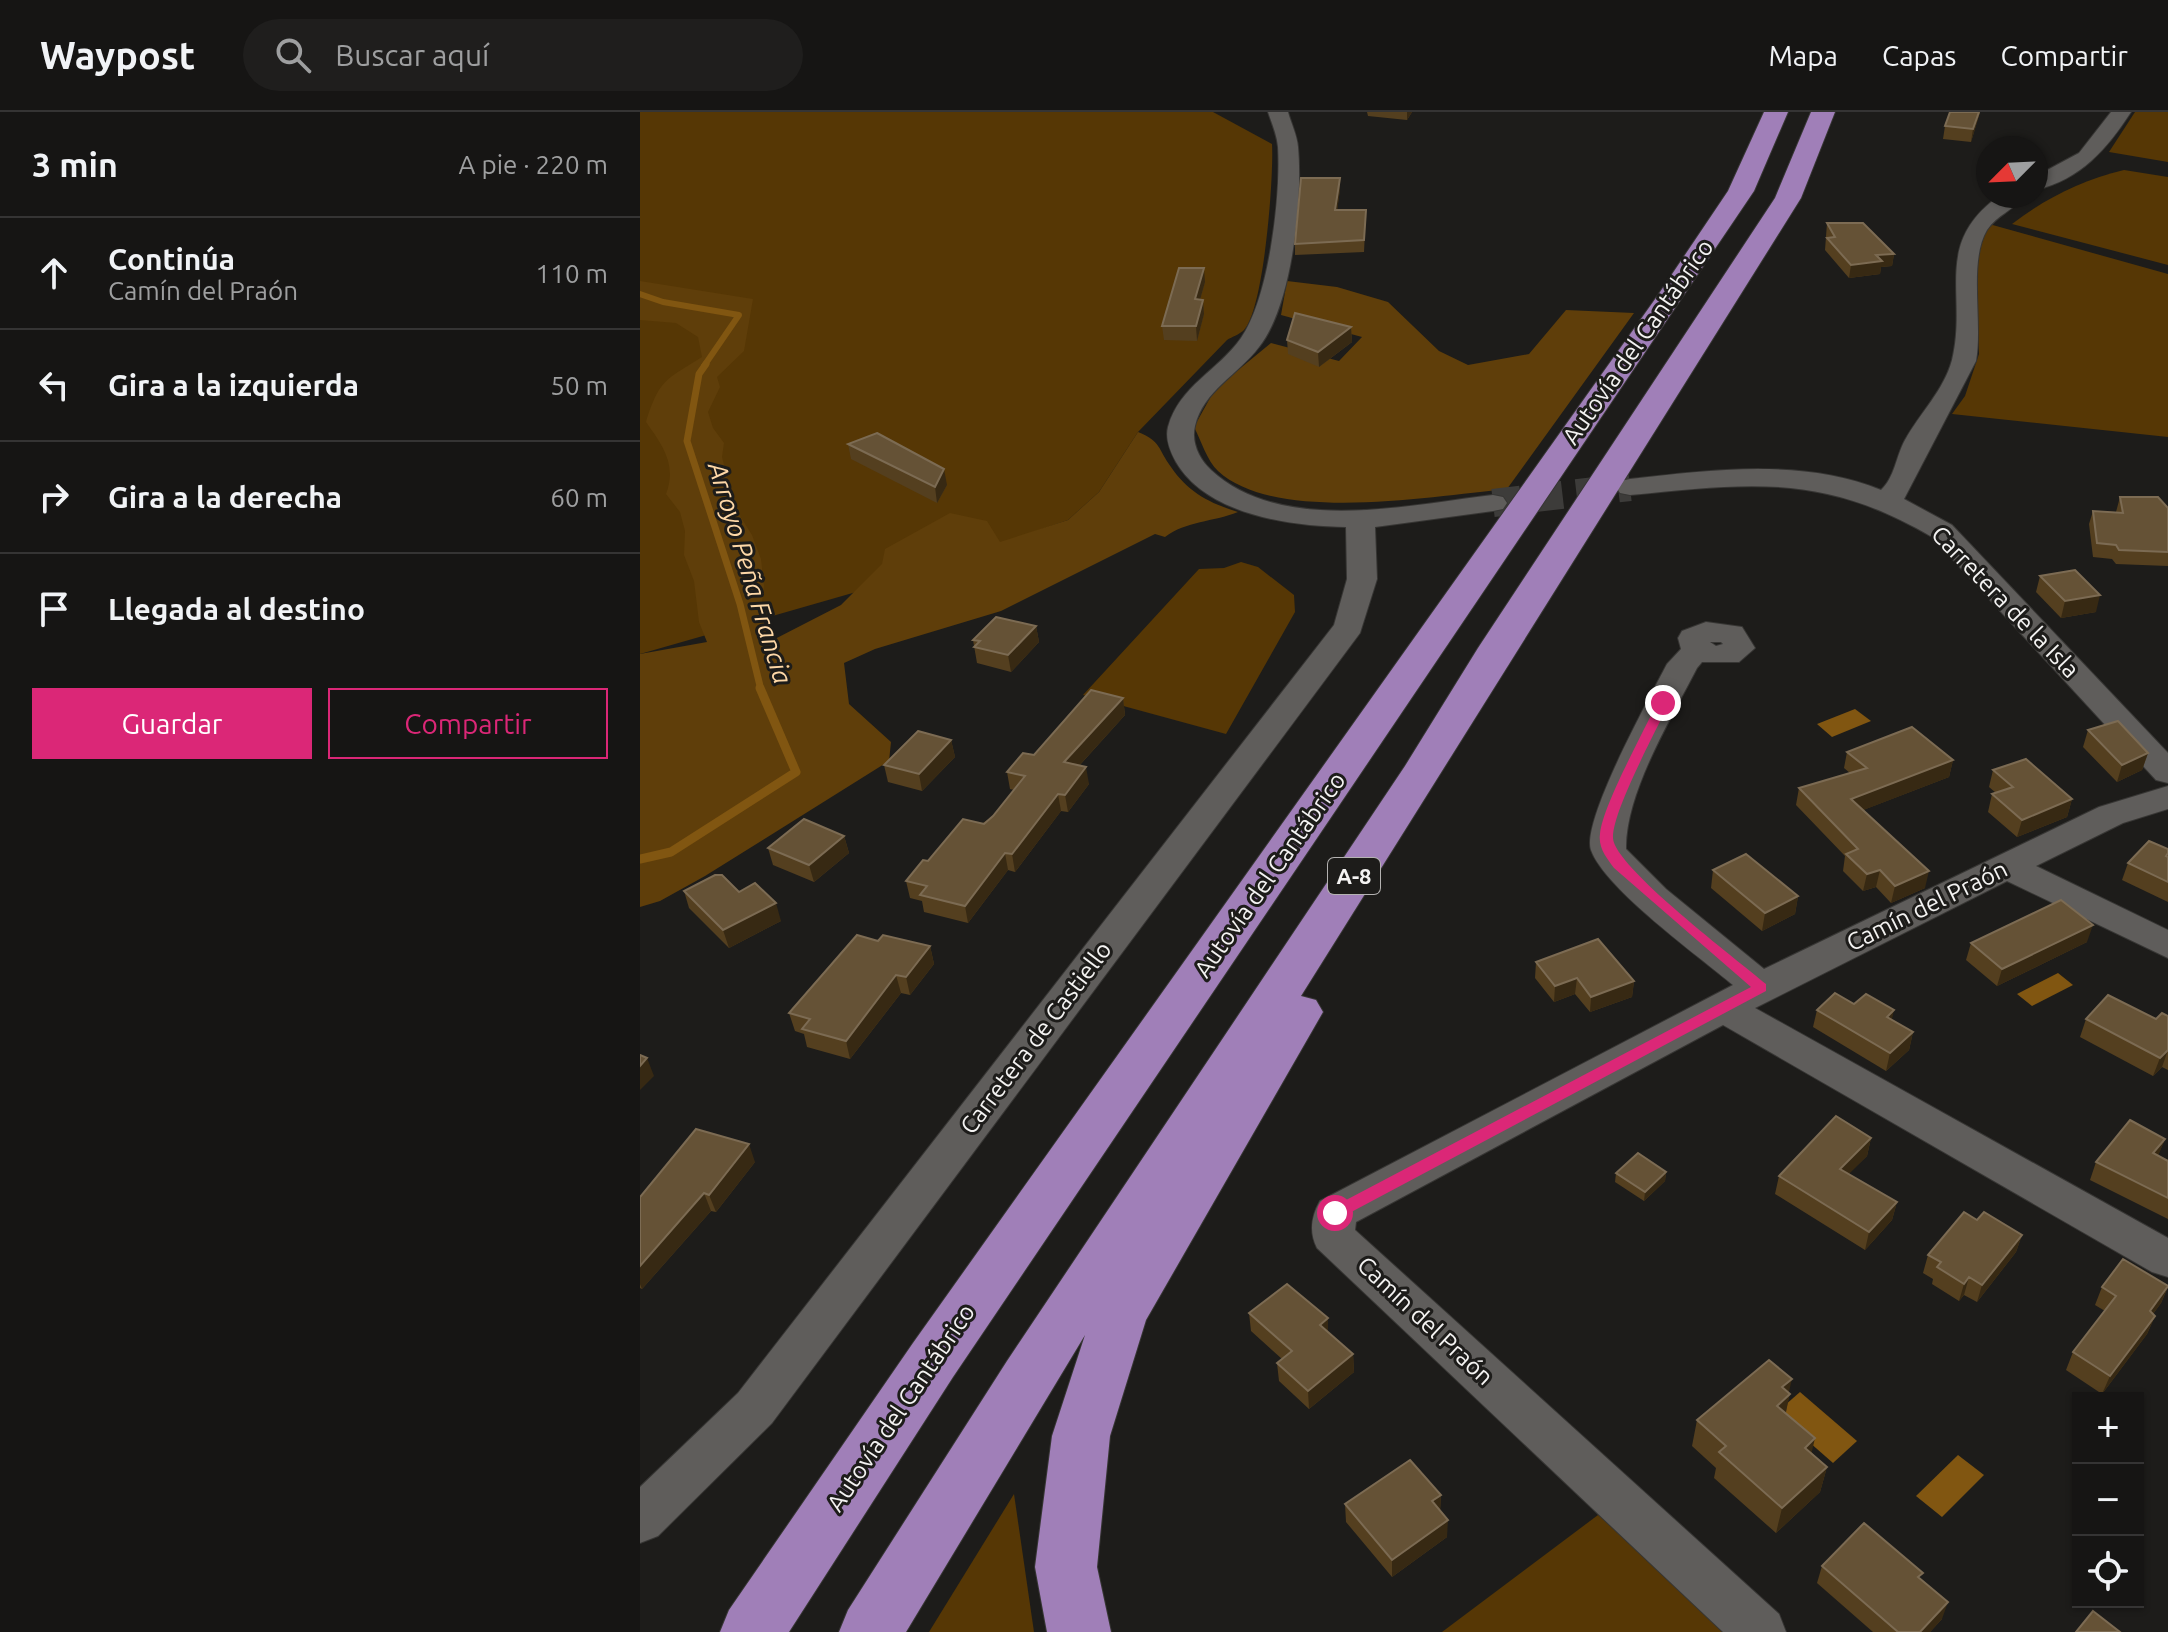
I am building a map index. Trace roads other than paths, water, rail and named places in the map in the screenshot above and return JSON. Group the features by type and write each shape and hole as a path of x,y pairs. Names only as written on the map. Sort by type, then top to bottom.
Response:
{"highway":[{"name":"Autovía del Cantábrico","path":"752,1632 933,1360 1361,745 1456,601 1670,299 1741,191 1776,112"},
{"name":"Autovía del Cantábrico","path":"871,1632 1027,1378 1426,766 1497,648 1788,198 1823,112"},
{"path":"1079,1632 1066,1567 1081,1436 1120,1315 1441,771 1497,648"},
{"path":"721,1632 933,1360"}],"street":[{"path":"1278,112 1288,144 1287,170 1277,266 1260,329 1250,344 1205,386 1181,426 1184,455 1204,481 1237,498 1301,515 1360,519 1493,503"},
{"path":"2048,179 2079,165 2092,155 2121,112"},
{"path":"1887,499 1901,490 1918,441 1948,397 1963,363 1968,337 1966,260 1971,236 1994,208"},
{"name":"Carretera de la Isla","path":"1630,487 1781,476 1836,484 1887,499 1942,531 2166,775"},
{"name":"Carretera de Castiello","path":"640,1520 755,1408 1349,626 1362,579 1360,519"},
{"path":"1697,650 1683,664 1663,703 1606,835 1608,850 1619,865 1649,893 1743,998 2168,1259"},
{"name":"Camín del Praón","path":"1760,1632 1333,1236 1335,1213 1743,998 2111,815 2166,775"},
{"path":"2006,866 2168,945"}],"waterway":[{"name":"Arroyo Peña Francia","path":"640,294 663,302 739,315 704,366"},
{"name":"Arroyo Peña Francia","path":"706,364 699,374 687,441 740,604 761,690"},
{"name":"Arroyo Peña Francia","path":"640,859 671,852 796,772 760,688"}],"tunnel":[{"path":"1493,503 1630,487"}]}
